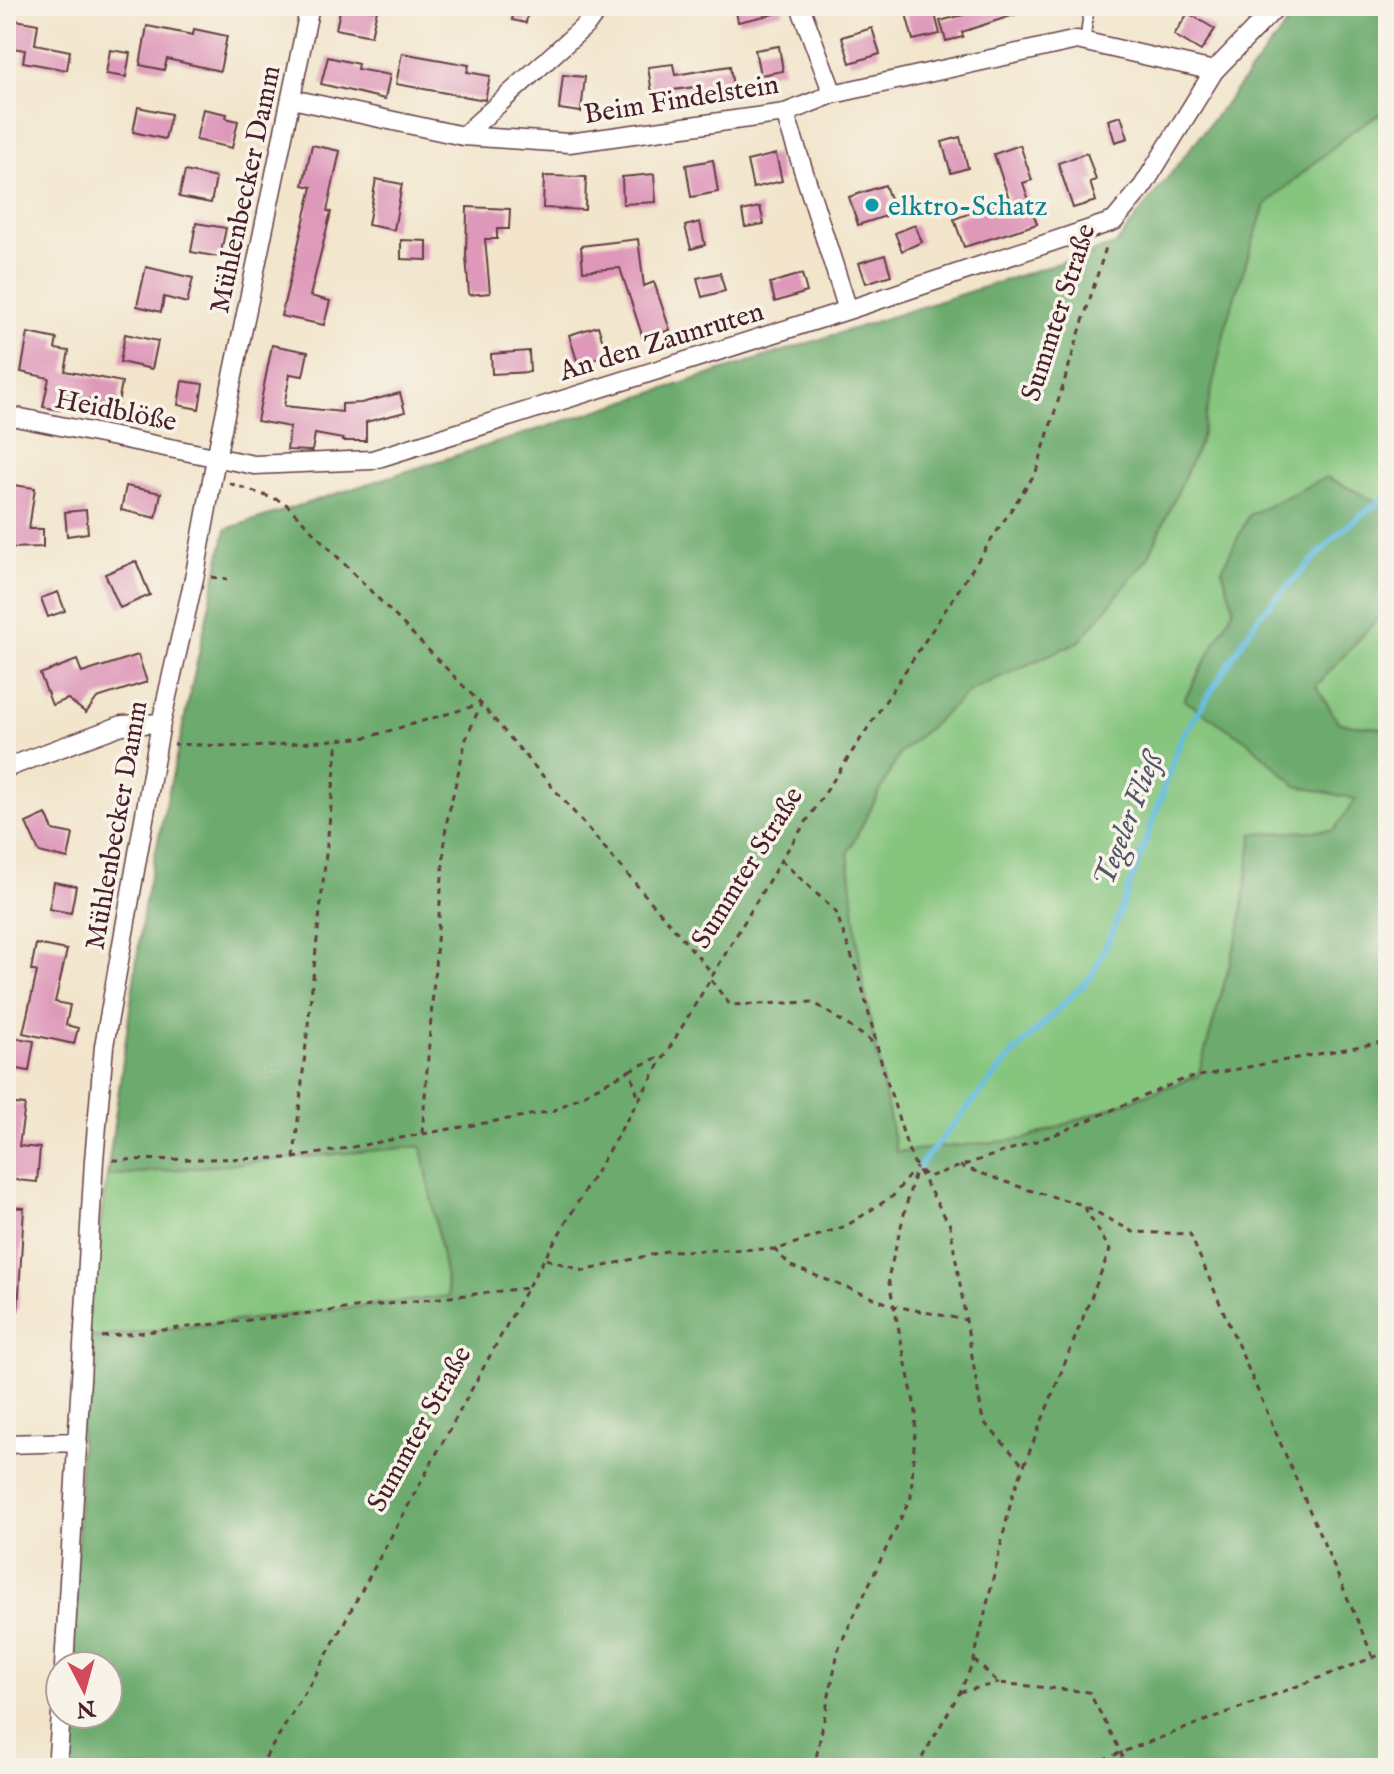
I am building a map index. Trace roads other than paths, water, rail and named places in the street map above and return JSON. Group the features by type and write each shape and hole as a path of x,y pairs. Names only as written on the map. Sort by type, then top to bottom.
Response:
{"street":[{"name":"Mühlenbecker Damm","path":"65,1650 94,1160 104,1046 161,723 195,574 216,458 310,6"},
{"path":"463,136 600,6"},
{"path":"800,6 833,94"},
{"name":"Summter Straße","path":"1114,221 1143,186 1214,71 1277,6"},
{"name":"Beim Findelstein","path":"292,99 463,136 569,143 785,113 833,94 1077,40 1214,71"},
{"path":"785,113 848,310"},
{"name":"An den Zaunruten","path":"216,458 254,465 372,460 848,310 1114,221"},
{"name":"Heidblöße","path":"6,415 216,458"},
{"path":"6,768 122,725 161,723"},
{"path":"6,1444 78,1442"},
{"path":"57,1768 60,1730"}],"lane":[{"path":"1085,42 1089,6"}],"waterway":[{"name":"Tegeler Fließ","path":"919,1166 1016,1051 1092,976 1112,933 1181,739 1259,616 1340,532 1388,495"}],"place":[{"name":"elktro-Schatz","path":"872,205"}]}
